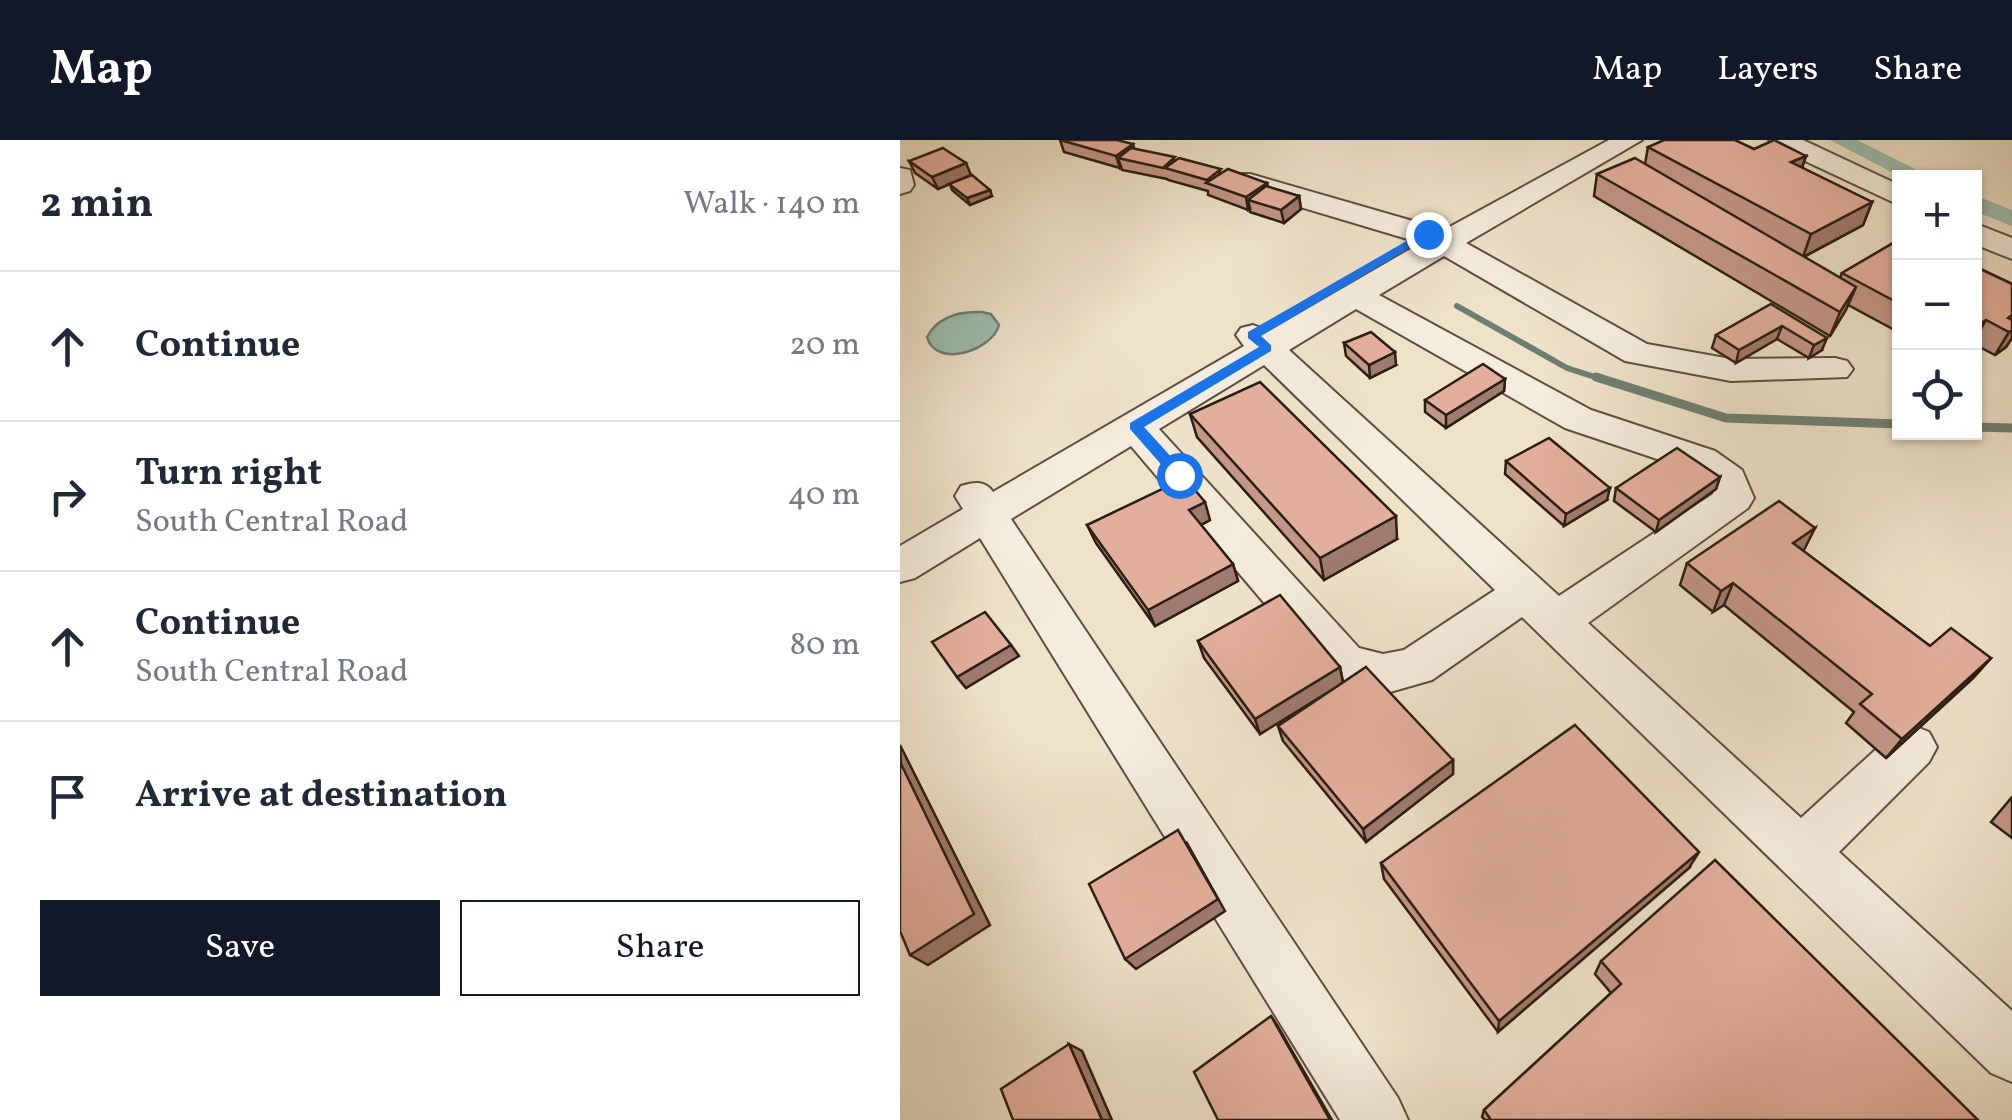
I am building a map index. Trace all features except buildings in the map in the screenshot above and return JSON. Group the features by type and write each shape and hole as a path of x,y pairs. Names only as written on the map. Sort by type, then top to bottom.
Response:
{"street":[{"path":"900,566 981,505 1596,140"},
{"path":"900,540 981,505 1135,426 1260,342 1356,295 1435,239 1629,140"},
{"path":"1782,140 1892,192"},
{"path":"1812,140 1892,177"},
{"path":"1215,173 1435,239 1637,353 1731,370 1835,369"},
{"path":"900,176 900,185"},
{"path":"1982,220 2012,234"},
{"path":"1982,236 2012,250"},
{"path":"1135,426 1344,664 1383,674 1416,666 1540,607 1724,508 1734,498 1728,480 1701,460 1578,418 1356,295"},
{"path":"1260,342 2012,1052"},
{"path":"981,505 1376,1120"},
{"path":"1801,853 1912,747"}],"shaded area":[{"path":"957,314 991,314 999,325 976,349 952,354 932,347 927,337 943,320"}],"waterway":[{"path":"1840,140 1905,170"},
{"path":"1982,206 2012,219"},
{"path":"1457,306 1567,368 1604,380"},
{"path":"1596,377 1726,418 1892,424"},
{"path":"1982,427 2012,428"}],"route":[{"path":"1179,475 1135,426 1267,348 1253,335 1428,234"}]}
